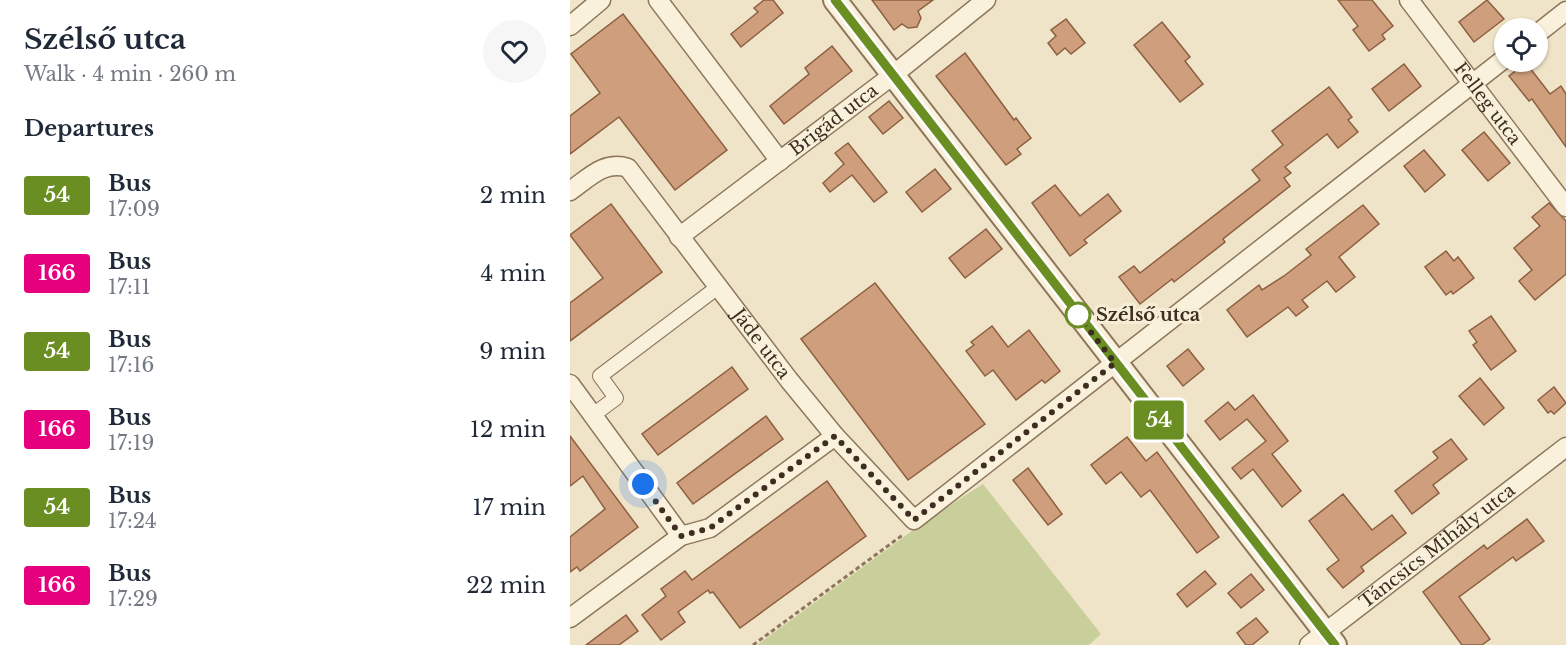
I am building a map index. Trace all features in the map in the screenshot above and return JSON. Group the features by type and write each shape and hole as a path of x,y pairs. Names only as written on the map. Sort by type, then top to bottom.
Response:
{"street":[{"path":"570,26 602,0"},
{"path":"658,0 780,160"},
{"path":"835,0 1115,363 1323,641"},
{"name":"Brigád utca","path":"679,237 893,75 986,0"},
{"name":"Felleg utca","path":"1409,0 1566,207"},
{"path":"1548,25 1566,11"},
{"path":"914,520 1494,67"},
{"name":"Jáde utca","path":"570,192 604,167 616,164 628,168 679,237 835,436 914,520"},
{"path":"582,409 616,398 600,376 718,287"},
{"path":"570,384 582,409 681,536"},
{"path":"570,618 681,536 710,528 835,436"},
{"name":"Táncsics Mihály utca","path":"1323,641 1566,447"}],"path":[{"path":"753,645 901,537 914,520"}],"green space":[{"path":"983,484 1101,634 1089,645 757,645 924,522"}],"building":[{"path":"764,0 773,0 783,13 741,47 731,34 758,12 754,8"},
{"path":"872,0 933,0 918,11 921,18 917,27 908,28 902,24 894,30"},
{"path":"1338,0 1372,0 1393,26 1382,35 1385,39 1369,51 1353,30 1358,26"},
{"path":"1487,0 1503,18 1494,18 1494,27 1474,42 1459,22"},
{"path":"623,14 727,150 675,190 619,117 570,154 570,116 600,93 571,54"},
{"path":"1066,19 1085,43 1071,54 1065,48 1057,55 1048,43 1056,36 1051,30"},
{"path":"1162,22 1190,57 1185,61 1203,84 1180,102 1134,45"},
{"path":"832,46 852,71 784,124 770,106 809,74 805,68"},
{"path":"965,53 1014,120 1016,118 1031,138 1017,149 1021,154 1006,165 936,76"},
{"path":"1404,64 1421,86 1389,111 1372,89"},
{"path":"1514,72 1533,72 1550,94 1561,86 1566,94 1566,147 1532,99 1529,101 1509,76"},
{"path":"1329,87 1352,117 1348,120 1358,132 1338,148 1327,134 1285,167 1291,173 1284,178 1290,186 1223,239 1225,242 1174,282 1172,279 1140,304 1119,277 1134,266 1140,273 1260,180 1252,170 1283,145 1272,131"},
{"path":"889,101 903,118 883,134 869,117"},
{"path":"1484,132 1510,163 1488,181 1462,150"},
{"path":"848,143 887,192 874,202 852,175 830,192 823,183 844,164 835,153"},
{"path":"1424,150 1445,175 1425,192 1404,166"},
{"path":"935,169 951,189 922,212 906,192"},
{"path":"1055,185 1080,216 1108,194 1121,211 1084,240 1087,243 1070,256 1032,203"},
{"path":"1549,203 1566,221 1566,274 1535,300 1519,281 1532,270 1514,248 1540,226 1532,217"},
{"path":"611,204 662,272 570,341 570,303 603,278 570,235"},
{"path":"1363,205 1379,224 1339,257 1355,277 1336,292 1327,281 1302,300 1308,307 1296,316 1288,307 1247,337 1227,310 1259,285 1262,290 1284,276 1311,255 1306,249"},
{"path":"986,229 1002,249 965,278 949,258"},
{"path":"1446,251 1454,261 1458,257 1474,278 1453,294 1451,291 1446,295 1425,267"},
{"path":"875,283 985,424 908,480 801,339"},
{"path":"1491,316 1516,351 1491,370 1473,345 1477,342 1469,331"},
{"path":"992,326 1008,347 1029,330 1060,371 1045,383 1042,380 1016,400 993,370 985,376 966,351 974,345 971,342"},
{"path":"1188,349 1204,369 1183,386 1167,366"},
{"path":"732,367 748,389 658,455 642,434"},
{"path":"1480,378 1504,408 1484,425 1459,396"},
{"path":"1554,387 1566,403 1554,414 1551,411 1548,413 1538,400"},
{"path":"1253,395 1288,441 1272,454 1301,491 1282,507 1253,469 1241,479 1232,468 1266,441 1247,419 1220,440 1205,421 1228,402 1235,410"},
{"path":"766,416 783,439 693,504 677,483"},
{"path":"570,436 638,527 580,571 577,567 570,572 570,537 605,509 583,476 570,486"},
{"path":"1127,437 1146,461 1157,452 1219,537 1197,553 1150,490 1141,497 1121,472 1106,484 1091,465"},
{"path":"1451,439 1467,459 1433,485 1439,493 1412,514 1395,491 1438,458 1433,452"},
{"path":"1028,468 1062,514 1048,525 1013,480"},
{"path":"827,481 866,536 740,628 713,592 710,593 708,590 678,612 685,622 661,640 642,615 666,596 661,589 685,571 692,580"},
{"path":"1343,494 1372,530 1392,515 1406,533 1361,567 1364,571 1343,588 1327,569 1339,560 1309,521"},
{"path":"1527,519 1544,541 1516,561 1513,557 1459,597 1490,639 1482,645 1462,645 1423,592 1484,545 1487,549"},
{"path":"1205,571 1216,584 1187,607 1177,594"},
{"path":"1251,574 1264,590 1241,608 1228,593"},
{"path":"626,615 638,631 619,645 586,645"},
{"path":"1256,618 1268,632 1252,645 1246,645 1237,633"}],"bus line":[{"name":"54","path":"835,0 1335,645"}],"place":[{"name":"Szélső utca","path":"1078,315"}],"route":[{"path":"643,484 681,536 710,528 835,436 914,520 1115,363 1073,309 1078,315"}]}
